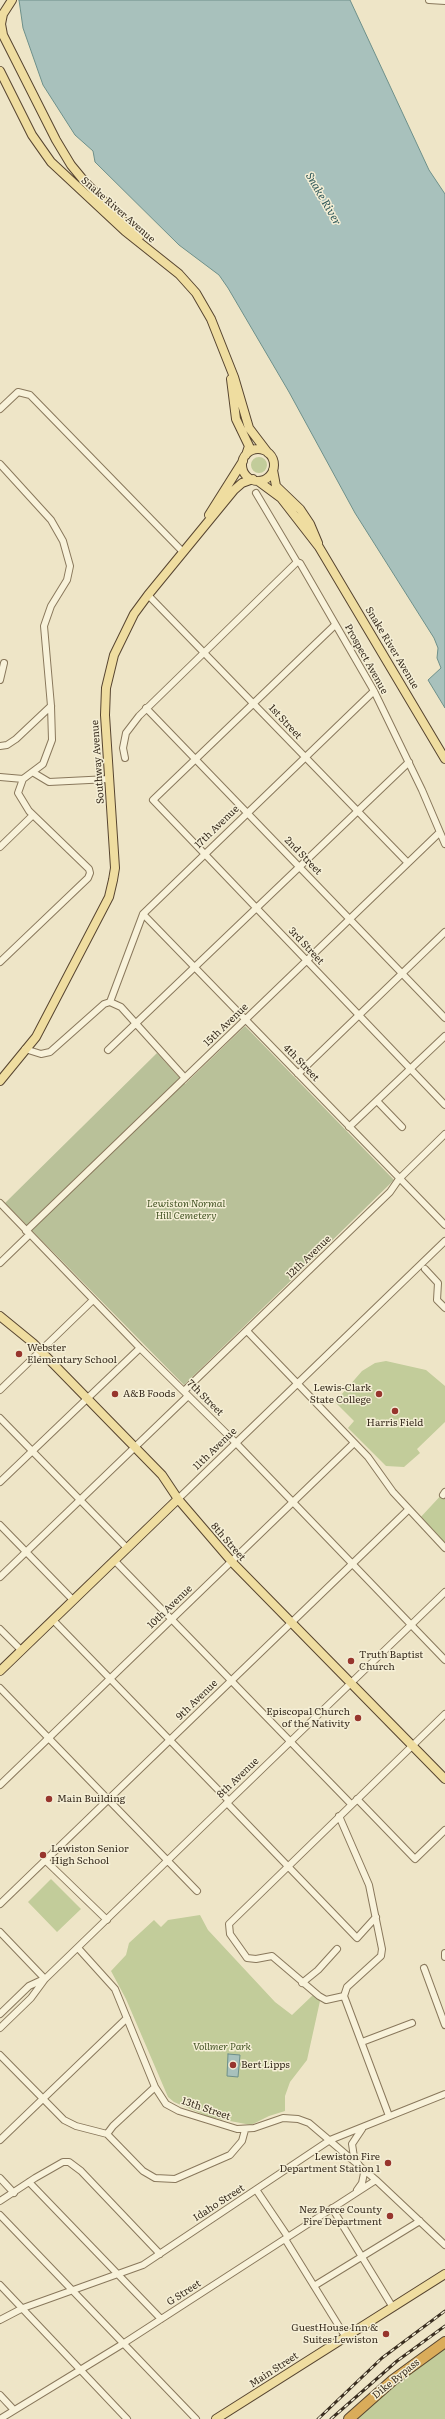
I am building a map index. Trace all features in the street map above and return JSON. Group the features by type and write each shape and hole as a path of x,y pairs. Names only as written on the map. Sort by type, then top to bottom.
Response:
{"highway":[{"name":"Dike Bypass","path":"349,2419 393,2380 445,2342"}],"main road":[{"path":"12,0 3,14 1,30 34,97 71,165 93,191 156,255"},
{"name":"Snake River Avenue","path":"0,71 32,135 51,162 119,226 188,282 196,292 211,319 238,391 247,423 257,440 268,453"},
{"name":"Snake River Avenue","path":"226,358 236,418 249,446 245,458"},
{"path":"257,449 268,453 272,458 274,470 267,478 255,480 244,472 245,458 257,449"},
{"name":"Southway Avenue","path":"201,530 245,458"},
{"name":"Snake River Avenue","path":"274,470 276,486 300,509 310,524 319,548"},
{"name":"Snake River Avenue","path":"255,480 281,498 319,548 445,759"},
{"name":"Southway Avenue","path":"0,1081 25,1050 33,1033 50,1007 109,897 115,868 105,715 109,676 114,655 126,628 148,595 239,485 255,480"},
{"name":"8th Street","path":"0,1316 41,1351 162,1475 178,1499 232,1562 445,1778"},
{"name":"11th Avenue","path":"0,1670 178,1499"},
{"name":"Main Street","path":"216,2419 392,2306 445,2274"}],"street":[{"path":"429,0 445,1"},
{"path":"0,409 16,394 21,392 30,395 183,552"},
{"path":"0,464 45,511 63,541 70,566 67,580 51,606 44,626 51,706 52,732 49,753 43,764 23,779 0,777"},
{"name":"Prospect Avenue","path":"256,493 297,562 300,563 374,691 409,762 445,844"},
{"path":"125,758 124,748 126,733 146,708 297,562"},
{"name":"1st Street","path":"148,595 408,863"},
{"path":"196,759 335,625"},
{"path":"0,680 4,663"},
{"name":"17th Avenue","path":"110,1002 143,914 374,691"},
{"path":"0,746 7,745 16,739 51,706"},
{"name":"2nd Street","path":"146,708 248,812 445,1018"},
{"name":"3rd Street","path":"196,759 153,800 360,1015 445,1106"},
{"path":"108,1050 357,810 409,762"},
{"path":"34,772 49,782 109,779"},
{"path":"0,962 88,878 90,873 89,869 33,815 18,793 23,779"},
{"path":"0,847 33,815"},
{"name":"15th Avenue","path":"0,1263 28,1233 185,1078 439,833"},
{"name":"4th Street","path":"143,914 349,1128 445,1225"},
{"path":"298,1074 445,932"},
{"path":"25,1050 41,1054 50,1052 104,1004 110,1002 121,1007 185,1078"},
{"path":"349,1128 445,1036"},
{"path":"377,1101 402,1127"},
{"name":"12th Avenue","path":"0,1577 134,1447 247,1331 394,1187 399,1179 445,1134"},
{"name":"7th Street","path":"0,1203 140,1348 294,1502 445,1660"},
{"name":"11th Avenue","path":"178,1499 445,1241"},
{"path":"425,1269 438,1283 437,1300 445,1308"},
{"path":"0,1390 93,1300"},
{"path":"247,1331 297,1385 368,1457 384,1482 408,1510 445,1548"},
{"path":"0,1482 140,1348"},
{"path":"0,1418 127,1548"},
{"name":"10th Avenue","path":"0,1786 354,1443"},
{"name":"9th Avenue","path":"0,1904 408,1510"},
{"path":"0,1525 73,1600"},
{"path":"114,1560 351,1804"},
{"name":"8th Avenue","path":"0,2028 31,1998 45,1979 445,1592"},
{"path":"53,1620 357,1938 376,1917"},
{"path":"0,1629 21,1650"},
{"path":"0,1688 197,1891"},
{"path":"344,1996 326,2000 302,1983 276,1958 247,1958 230,1934 229,1924 445,1714"},
{"path":"357,1798 415,1859 445,1830"},
{"path":"339,1816 365,1875 376,1917 381,1956 347,1987 344,1996 390,2116"},
{"path":"45,1860 107,1920"},
{"path":"0,1932 45,1979"},
{"name":"13th Street","path":"78,1948 111,1983 155,2087 162,2100 179,2111 228,2128 245,2130 283,2118 298,2119 316,2128 376,2180 445,2245"},
{"path":"302,1983 318,1970 337,1949"},
{"path":"424,1968 445,2025"},
{"name":"8th Avenue","path":"0,2014 29,1986 45,1979"},
{"path":"0,2140 127,2018"},
{"path":"362,2042 412,2023"},
{"path":"0,2055 69,2124 107,2134 147,2174 159,2180 168,2180 230,2155 242,2141 245,2130"},
{"path":"107,2134 113,2126 155,2087"},
{"name":"Idaho Street","path":"0,2320 22,2308 143,2265 257,2191 330,2140 445,2094"},
{"path":"355,2193 363,2180 362,2168 354,2157 352,2144 364,2126"},
{"path":"0,2201 63,2162 69,2162 81,2171 160,2254"},
{"path":"0,2178 14,2193"},
{"name":"G Street","path":"0,2419 123,2344 376,2180"},
{"path":"29,2182 161,2319"},
{"path":"257,2191 345,2336"},
{"path":"332,2208 392,2306"},
{"path":"0,2215 196,2419"},
{"path":"314,2286 420,2221"},
{"path":"0,2285 127,2419"},
{"path":"0,2396 14,2410"}],"green space":[{"path":"256,457 262,457 267,462 265,471 262,473 256,473 251,468 251,462"},
{"name":"Lewiston Normal Hill Cemetery","path":"245,1026 394,1180 184,1385 5,1203 157,1053 185,1084"},
{"name":"Harris Field","path":"386,1361 426,1370 445,1386 445,1422 417,1449 420,1453 404,1467 386,1466 348,1428 354,1421 335,1402 362,1371 375,1363"},
{"path":"445,1491 445,1548 418,1520"},
{"path":"51,1879 81,1909 57,1932 28,1902"},
{"name":"Vollmer Park","path":"200,1915 208,1930 275,2002 292,2015 313,1995 320,2001 307,2060 290,2082 285,2096 285,2111 269,2116 251,2125 209,2117 174,2102 168,2097 126,1999 111,1971 126,1955 129,1943 154,1920 161,1927 168,1920"},
{"path":"445,2342 445,2419 349,2419"}],"water":[{"name":"Snake River","path":"19,0 350,0 429,170 445,194 445,708 428,680 441,668 437,658 438,648 434,638 355,513 289,392 228,288 219,275 179,245 95,162 93,151 75,135 43,85 23,28"},
{"name":"Bert Lipps","path":"228,2054 240,2055 238,2077 227,2076"}],"railway":[{"path":"318,2419 382,2358 445,2311"},
{"path":"331,2419 397,2361 445,2326"}],"place":[{"name":"Webster Elementary School","path":"19,1354"},
{"name":"A&B Foods","path":"115,1394"},
{"name":"Lewis-Clark State College","path":"379,1394"},
{"name":"Harris Field","path":"395,1411"},
{"name":"Truth Baptist Church","path":"351,1661"},
{"name":"Episcopal Church of the Nativity","path":"358,1718"},
{"name":"Main Building","path":"49,1799"},
{"name":"Lewiston Senior High School","path":"43,1855"},
{"name":"Bert Lipps","path":"233,2065"},
{"name":"Lewiston Fire Department Station 1","path":"388,2163"},
{"name":"Nez Perce County Fire Department","path":"390,2216"},
{"name":"GuestHouse Inn & Suites Lewiston","path":"386,2334"}]}
